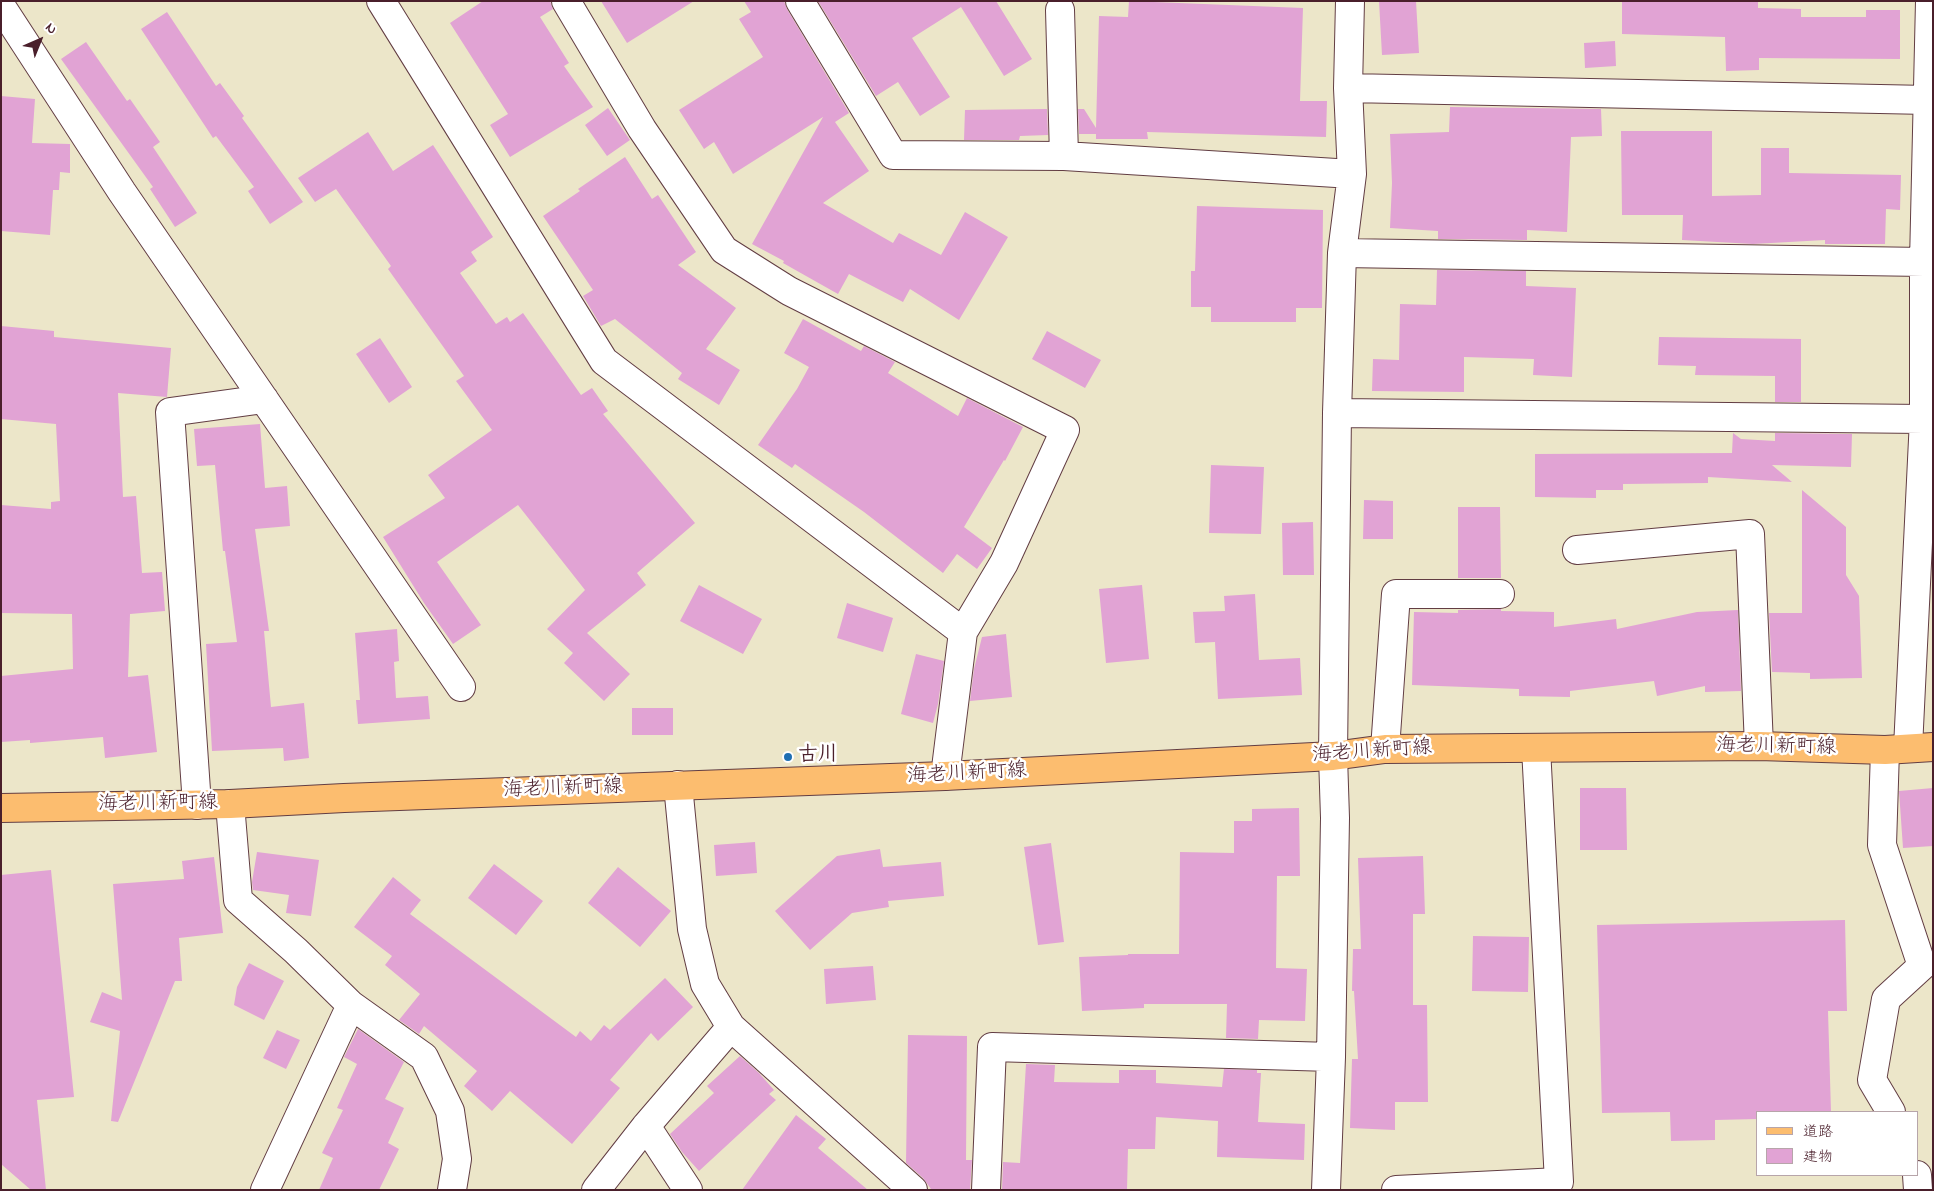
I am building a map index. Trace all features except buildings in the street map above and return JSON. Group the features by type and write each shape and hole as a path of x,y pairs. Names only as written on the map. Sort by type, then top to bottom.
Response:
{"main road":[{"name":"海老川新町線","path":"1,808 230,804 344,798 945,776 1333,756 1385,749 1759,746 1909,748"}],"street":[{"path":"381,1 604,361 963,632"},
{"path":"566,1 642,129 724,250 789,291 1065,430 1004,564 963,632 945,776"},
{"path":"800,1 893,155 1064,156 1352,174"},
{"path":"1326,1190 1331,1057 1335,818 1333,756 1337,413 1342,254 1352,174 1348,88 1350,1"},
{"path":"1,6 122,192 461,687"},
{"path":"1060,10 1064,156"},
{"path":"1889,1111 1872,1080 1886,999 1922,966 1882,845 1909,748 1924,418 1928,100 1931,15"},
{"path":"1348,88 1928,100"},
{"path":"1342,254 1927,272"},
{"path":"197,805 170,412 264,398"},
{"path":"1337,413 1924,418"},
{"path":"1577,550 1750,534 1759,746"},
{"path":"1385,749 1396,594 1500,594"},
{"path":"1396,1190 1559,1182 1536,748"},
{"path":"678,785 692,929 705,984 730,1027 913,1190"},
{"path":"230,804 238,900 296,951 351,1005 424,1057 450,1111 457,1159 452,1190"},
{"path":"265,1190 351,1005"},
{"path":"596,1190 646,1126 730,1027"},
{"path":"986,1190 992,1047 1331,1057"},
{"path":"646,1126 688,1190"},
{"path":"1917,1176 1918,1190"}],"place":[{"name":"古川","path":"788,757"}]}
